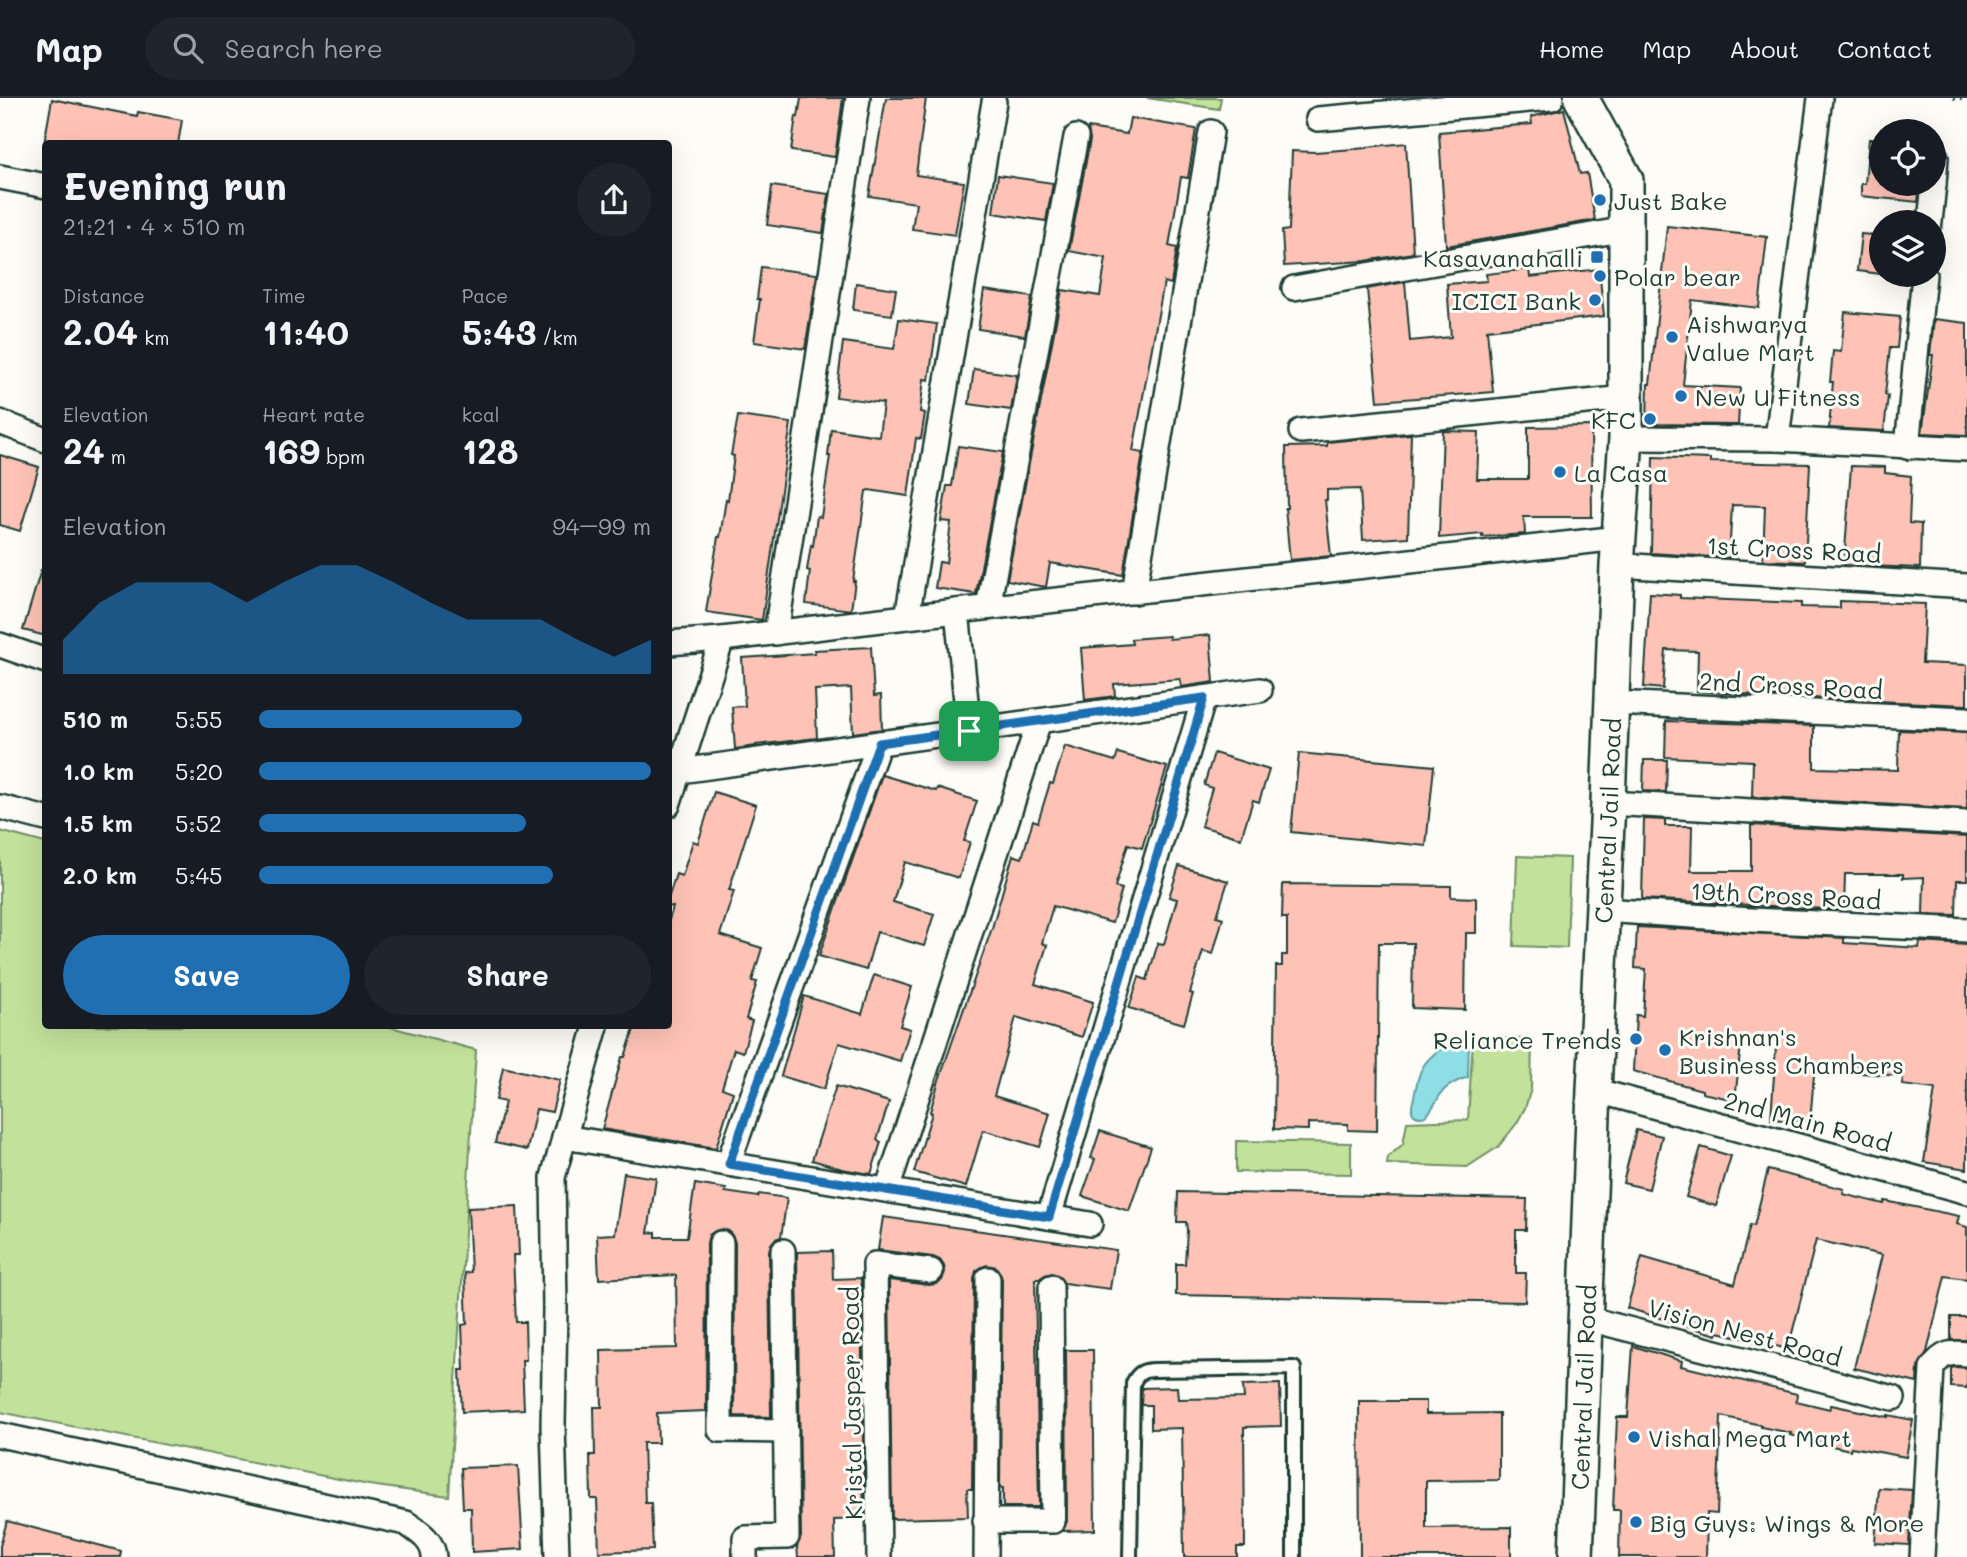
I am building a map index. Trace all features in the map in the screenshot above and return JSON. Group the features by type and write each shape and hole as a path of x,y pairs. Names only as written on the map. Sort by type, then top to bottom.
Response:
{"main road":[{"name":"Central Jail Road","path":"1576,1557 1618,551 1626,438 1626,180 1581,98"}],"street":[{"path":"776,633 858,98"},
{"path":"1318,119 1552,98"},
{"path":"1777,439 1819,98"},
{"path":"906,617 994,102"},
{"path":"1134,592 1211,132"},
{"path":"988,607 1076,137"},
{"path":"0,177 42,185"},
{"path":"1294,288 1626,229"},
{"path":"1907,447 1923,287"},
{"path":"1301,431 1626,398"},
{"path":"0,422 42,438"},
{"path":"1626,438 1777,439 1967,449"},
{"name":"1st Cross Road","path":"672,643 1134,592 1618,551 1967,586"},
{"path":"957,611 969,731"},
{"path":"672,794 722,639"},
{"path":"0,645 42,660"},
{"path":"680,771 1260,690"},
{"path":"1049,1217 1204,698"},
{"name":"2nd Cross Road","path":"1612,703 1967,719"},
{"path":"887,1190 1040,721"},
{"path":"729,1164 879,743"},
{"path":"1608,803 1967,823"},
{"path":"0,807 42,819"},
{"name":"19th Cross Road","path":"1603,910 1967,930"},
{"path":"557,1557 553,1426 553,1177 595,1029"},
{"name":"2nd Main Road","path":"1594,1090 1967,1192"},
{"path":"564,1137 1090,1224"},
{"path":"721,1243 720,1430 786,1431"},
{"path":"745,1557 745,1538 788,1537 783,1251"},
{"name":"Kristal Jasper Road","path":"879,1557 875,1264 931,1271"},
{"path":"986,1557 988,1279"},
{"path":"985,1521 1053,1521 1051,1287"},
{"name":"Vision Nest Road","path":"1585,1318 1893,1398"},
{"path":"1922,1557 1932,1368 1938,1358 1953,1353 1967,1354"},
{"path":"0,1434 406,1523 423,1535 434,1551 434,1557"}],"lane":[{"path":"1130,1557 1133,1383 1136,1376 1143,1370 1294,1368 1294,1557"}],"path":[{"path":"1953,98 1967,99"}],"green space":[{"path":"1147,98 1221,98 1219,109"},
{"path":"0,831 42,842 42,1029 398,1029 476,1050 449,1496 369,1485 0,1412"},
{"path":"1517,856 1570,858 1567,948 1514,946"},
{"path":"1473,1038 1532,1039 1531,1089 1517,1123 1498,1147 1467,1167 1387,1164 1388,1157 1403,1144 1407,1122 1468,1120"},
{"path":"1236,1141 1351,1143 1351,1174 1236,1172"}],"water":[{"path":"1469,1041 1468,1077 1445,1089 1425,1116 1414,1115 1412,1104 1425,1064 1442,1048"}],"building":[{"path":"801,98 843,98 835,157 791,151"},
{"path":"886,98 926,98 916,175 964,182 955,235 912,229 916,203 869,196"},
{"path":"52,99 137,116 138,112 182,120 179,140 45,140"},
{"path":"1564,109 1580,174 1587,173 1595,220 1446,246 1439,132 1532,124 1531,117"},
{"path":"1130,118 1196,129 1188,178 1181,177 1169,246 1177,248 1171,284 1164,282 1133,451 1143,453 1123,575 1050,563 1046,587 1007,580 1062,290 1100,296 1106,258 1069,251 1090,140 1088,128 1127,134"},
{"path":"1869,139 1869,196 1919,196 1918,202 1861,196 1861,184 1865,184"},
{"path":"1406,143 1413,253 1365,261 1284,266 1282,231 1289,230 1292,151 1315,152"},
{"path":"998,175 1053,183 1046,221 993,213"},
{"path":"772,186 829,194 823,233 767,225"},
{"path":"1667,226 1767,237 1759,308 1692,300 1683,385 1740,388 1738,425 1647,424 1648,384"},
{"path":"1861,234 1869,235 1869,272 1857,271"},
{"path":"761,267 817,274 805,349 754,342"},
{"path":"1529,269 1530,277 1599,269 1604,316 1487,330 1493,392 1378,401 1367,289 1405,282 1410,341 1451,337 1447,284 1487,281 1486,274"},
{"path":"856,283 896,289 892,315 853,310"},
{"path":"984,290 1032,297 1025,336 978,329"},
{"path":"1845,312 1900,317 1897,348 1890,348 1884,431 1829,428 1833,351 1841,352"},
{"path":"899,319 937,324 929,380 924,379 920,412 925,413 921,439 916,438 908,496 866,491 851,610 806,604 810,571 807,570 817,516 821,517 831,429 879,436 883,403 836,397 843,342 894,349"},
{"path":"1934,319 1967,323 1967,435 1922,433 1933,355 1930,355"},
{"path":"974,369 1017,375 1011,410 969,404"},
{"path":"738,416 791,423 762,620 706,612 718,537 726,499 728,500 734,456 731,455"},
{"path":"1591,426 1592,517 1524,517 1525,534 1439,538 1443,431 1479,432 1477,479 1528,479 1528,427"},
{"path":"1411,434 1408,537 1363,540 1360,489 1327,490 1325,500 1331,556 1290,560 1285,508 1286,447 1327,446 1327,442"},
{"path":"958,446 1003,452 976,594 935,588 939,562 946,563 951,522 941,521 947,486 952,486"},
{"path":"0,455 39,467 20,531 0,525"},
{"path":"1653,457 1710,459 1710,462 1810,464 1805,562 1763,560 1765,506 1732,505 1729,558 1651,553"},
{"path":"1851,466 1885,467 1885,473 1911,476 1909,523 1921,524 1920,568 1844,565"},
{"path":"41,570 42,570 42,635 23,630"},
{"path":"1650,593 1680,595 1680,598 1801,603 1801,607 1840,608 1840,601 1925,604 1922,663 1967,665 1967,705 1697,691 1698,651 1666,650 1663,689 1644,687"},
{"path":"1210,635 1214,682 1181,687 1180,679 1114,684 1115,696 1085,700 1081,648 1132,644 1131,639"},
{"path":"871,647 874,696 881,695 882,729 853,733 851,688 815,690 817,738 735,749 732,707 745,706 742,658"},
{"path":"1666,721 1814,726 1814,768 1898,770 1899,730 1967,733 1967,809 1752,797 1753,761 1665,757"},
{"path":"1065,746 1115,761 1118,753 1167,767 1142,848 1128,844 1115,887 1122,889 1112,923 1053,906 1042,943 1047,945 1035,984 1093,1002 1082,1037 1016,1017 994,1096 1050,1113 1040,1147 983,1130 966,1187 914,1172 939,1080 992,928 1013,855 1022,858 1033,820 1038,822"},
{"path":"1214,753 1269,770 1259,802 1253,800 1241,838 1201,826 1212,788 1204,785"},
{"path":"1299,753 1434,766 1426,846 1291,832"},
{"path":"1644,760 1667,760 1666,792 1643,791"},
{"path":"882,775 977,801 964,841 970,842 959,878 905,862 893,902 934,914 924,946 877,932 866,970 819,956"},
{"path":"714,792 756,805 729,890 734,891 720,935 762,948 752,981 757,982 746,1019 752,1021 743,1052 734,1049 722,1088 733,1092 716,1148 602,1129 622,1057 625,1057 634,1029 672,1029 672,886 676,874 682,876 693,841 698,843"},
{"path":"1644,819 1665,820 1665,826 1692,826 1691,871 1751,871 1751,825 1967,837 1967,880 1957,880 1956,915 1923,914 1924,877 1903,878 1903,874 1845,874 1844,910 1642,899"},
{"path":"1179,866 1228,881 1217,916 1223,918 1213,954 1203,951 1184,1024 1129,1008 1139,977 1147,980 1158,943 1164,944 1177,899 1169,897"},
{"path":"1283,884 1451,886 1451,897 1476,898 1476,933 1466,933 1465,1010 1412,1008 1413,943 1379,943 1377,1131 1348,1130 1348,1124 1308,1123 1308,1130 1274,1129 1276,966 1282,966 1282,955 1287,955 1287,918 1282,918"},
{"path":"1637,927 1844,938 1844,943 1919,948 1920,942 1967,945 1967,1169 1924,1162 1935,1089 1902,1085 1903,1076 1861,1073 1862,1065 1815,1063 1810,1122 1771,1119 1776,1046 1741,1044 1735,1100 1702,1093 1702,1090 1633,1071 1636,1015 1643,1016 1646,969 1635,968"},
{"path":"874,975 912,987 900,1026 910,1029 900,1061 839,1043 824,1089 781,1076 804,996 862,1014"},
{"path":"503,1067 560,1080 552,1112 536,1109 527,1150 495,1143 505,1102 496,1100"},
{"path":"836,1086 889,1102 877,1140 881,1142 871,1174 812,1160"},
{"path":"1636,1130 1662,1136 1649,1189 1623,1183"},
{"path":"1100,1131 1151,1147 1129,1211 1082,1196 1095,1159 1091,1158"},
{"path":"1701,1147 1731,1156 1716,1206 1686,1197"},
{"path":"1768,1170 1844,1189 1843,1194 1884,1204 1885,1201 1959,1216 1957,1224 1967,1227 1967,1279 1945,1276 1927,1352 1918,1367 1917,1383 1854,1368 1882,1255 1816,1240 1788,1349 1718,1332 1717,1335 1627,1308 1642,1257 1735,1284 1750,1225 1754,1226"},
{"path":"624,1173 656,1178 648,1233 656,1232 656,1237 687,1237 695,1184 726,1189 725,1192 787,1198 781,1237 775,1239 769,1251 771,1417 734,1416 735,1243 729,1231 722,1229 709,1235 707,1243 706,1411 657,1413 658,1443 643,1443 645,1503 651,1503 653,1550 599,1552 597,1499 591,1499 590,1455 595,1455 594,1407 602,1407 601,1350 677,1348 676,1275 599,1279 597,1235 615,1234"},
{"path":"1178,1192 1527,1199 1526,1230 1516,1230 1516,1273 1526,1273 1525,1302 1176,1295 1176,1264 1185,1264 1187,1230 1186,1222 1177,1222"},
{"path":"517,1206 519,1255 513,1255 516,1322 525,1322 526,1360 522,1360 524,1409 462,1412 462,1325 467,1324 465,1273 471,1272 468,1208"},
{"path":"883,1217 1116,1250 1110,1289 1064,1283 1058,1275 1052,1273 1035,1279 1039,1507 1003,1507 1003,1488 1000,1488 1002,1279 996,1267 987,1265 976,1271 974,1279 972,1489 967,1489 968,1517 892,1519 889,1280 936,1284 942,1280 945,1272 940,1260 933,1257 878,1250"},
{"path":"832,1251 833,1279 861,1278 864,1519 834,1520 835,1557 798,1557 797,1546 801,1537 797,1252"},
{"path":"1951,1317 1967,1317 1967,1340 1951,1340"},
{"path":"1633,1346 1682,1361 1681,1366 1797,1394 1796,1401 1830,1409 1831,1405 1913,1420 1906,1457 1851,1447 1850,1450 1721,1416 1717,1514 1707,1513 1706,1557 1619,1557 1620,1510 1613,1510 1617,1417 1628,1417"},
{"path":"1066,1350 1093,1350 1095,1530 1063,1531 1067,1521"},
{"path":"1951,1368 1967,1368 1967,1388 1951,1387"},
{"path":"1280,1384 1281,1426 1244,1427 1245,1547 1237,1547 1237,1557 1184,1557 1182,1428 1151,1429 1151,1405 1141,1405 1142,1388 1177,1387 1178,1399 1244,1398 1243,1385"},
{"path":"1359,1401 1426,1401 1426,1414 1499,1413 1499,1480 1426,1481 1426,1528 1511,1527 1511,1557 1360,1557"},
{"path":"518,1466 523,1549 472,1552 471,1508 463,1508 461,1468"},
{"path":"1879,1488 1912,1490 1909,1545 1875,1543"},
{"path":"7,1521 121,1551 120,1557 0,1557"}],"place":[{"name":"Just Bake","path":"1600,200"},
{"name":"Kasavanahalli","path":"1597,257"},
{"name":"Polar bear","path":"1600,276"},
{"name":"ICICI Bank","path":"1595,300"},
{"name":"Aishwarya Value Mart","path":"1672,337"},
{"name":"New U Fitness","path":"1681,396"},
{"name":"KFC","path":"1650,419"},
{"name":"La Casa","path":"1560,472"},
{"name":"Reliance Trends","path":"1636,1039"},
{"name":"Krishnan's Business Chambers","path":"1665,1050"},
{"name":"Vishal Mega Mart","path":"1634,1437"},
{"name":"Big Guys: Wings & More","path":"1636,1522"}],"route":[{"path":"1204,698 1049,1217 729,1164 879,743 969,731 1204,698"}]}
